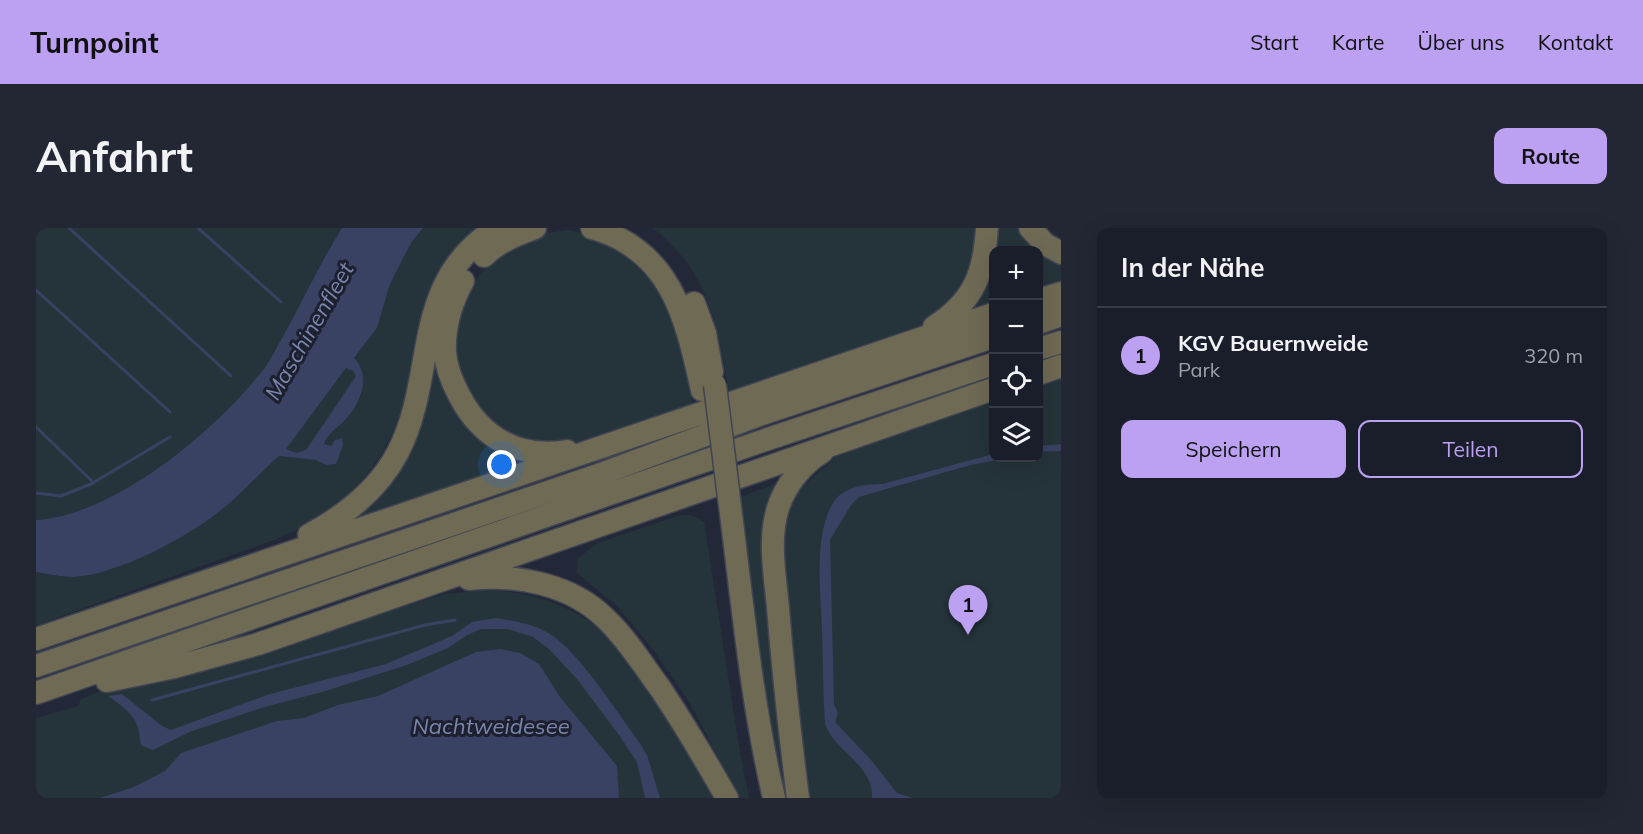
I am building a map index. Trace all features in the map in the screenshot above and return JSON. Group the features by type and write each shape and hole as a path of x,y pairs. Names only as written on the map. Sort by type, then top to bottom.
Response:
{"highway":[{"path":"252,565 334,521 364,496 382,476 398,453 408,430 417,395 429,325 446,281 470,248 497,228"},
{"path":"535,228 491,248 465,277 456,295 446,326 445,353 453,383 467,412 485,432 505,445 529,452 557,453 613,443"},
{"path":"592,228 607,232 638,249 665,280 679,304 708,388"},
{"path":"633,228 654,243 675,270 693,300 705,333 708,388 722,500 742,709 760,798"},
{"path":"916,339 956,311 968,297 978,280 985,253 987,228"},
{"path":"1030,228 1045,244 1061,253"},
{"path":"1043,298 1061,293"},
{"path":"36,639 989,315"},
{"path":"1043,321 1061,315"},
{"path":"36,666 598,475 762,414 989,339"},
{"path":"1043,347 1061,342"},
{"path":"36,693 989,365"},
{"path":"1043,372 1061,366"},
{"path":"36,700 112,680 175,667 258,644 989,390"},
{"path":"798,798 783,673 773,560 775,523 782,500 794,478 818,455 841,441"},
{"path":"722,500 766,763 774,798"},
{"path":"441,581 491,577 529,581 564,592 606,618 637,656 672,706 727,798"}],"shaded area":[{"path":"36,228 342,228 267,364 218,419 161,466 130,486 98,503 66,515 36,520"},
{"path":"423,228 477,228 452,253 434,281 417,330 407,391 397,423 379,457 356,487 328,512 303,527 274,540 36,625 36,572 68,577 91,575 132,562 153,552 211,518 279,456 316,460 326,465 336,464 342,445 331,447 324,445 326,439 349,416 362,395 354,358 377,328 390,284 411,243"},
{"path":"653,228 982,228 967,287 924,326 729,393 715,323 699,282 672,245"},
{"path":"992,228 1021,228 1061,260 1061,284 1043,290 1043,246 989,246 989,307 956,319"},
{"path":"568,230 602,237 632,255 660,288 679,333 683,362 690,371 692,404 581,442 550,447 522,444 475,411 455,362 455,325 470,288 481,273 509,249 539,234"},
{"path":"434,335 449,392 541,458 322,535 376,492"},
{"path":"347,367 356,376 306,450 297,453 285,449"},
{"path":"1061,377 1061,444 1043,446 1043,383"},
{"path":"989,401 989,455 882,484 881,491 989,462 1043,462 1043,452 1061,451 1061,798 810,798 803,755 785,576 784,543 787,520 792,504 801,488 840,453"},
{"path":"774,484 767,506 761,545 789,782 781,784 746,569 739,498"},
{"path":"680,515 691,515 704,522 749,798 739,798 691,705 652,648 617,606 577,573 578,558 598,543"},
{"path":"483,590 521,594 556,604 573,612 604,633 632,666 713,798 36,798 36,718 78,706 81,699 98,692 153,684 445,594"}],"water":[{"name":"Maschinenfleet","path":"342,228 423,228 411,243 390,284 377,328 354,358 362,373 360,397 352,412 330,434 324,444 331,446 335,440 342,438 343,445 336,464 326,465 316,460 279,456 211,518 153,552 132,562 91,575 68,577 36,572 36,520 66,515 98,503 130,486 161,466 218,419 268,364","holes":["346,368 353,371 356,376 306,450 297,453 286,449"]},
{"path":"1061,444 1061,451 1043,452 1043,446"},
{"path":"989,455 989,462 859,497 851,505 830,540 834,704 838,713 835,722 871,760 897,793 913,798 872,798 867,776 837,743 825,724 820,566 823,532 833,503 842,493 868,485 882,484"},
{"path":"496,618 524,623 544,631 573,654 609,699 647,755 660,798 645,798 637,762 577,679 549,649 533,637 508,629 481,629 448,648 407,665 192,731 153,750 142,746 133,718 126,709 108,696 122,694 162,726 171,730 270,694 386,664 452,636 472,622"},
{"name":"Nachtweidesee","path":"500,649 520,653 539,664 560,697 617,766 619,798 100,798 134,787 165,771 181,753 277,721 304,718 338,705 378,696 476,652"}],"waterway":[{"path":"69,228 231,376"},
{"path":"198,228 281,302"},
{"path":"36,290 170,412"},
{"path":"36,427 94,483"},
{"path":"36,493 61,496 91,484 170,437"},
{"path":"152,700 425,625 455,620"}],"place":[{"name":"KGV Bauernweide","path":"968,635"}]}
